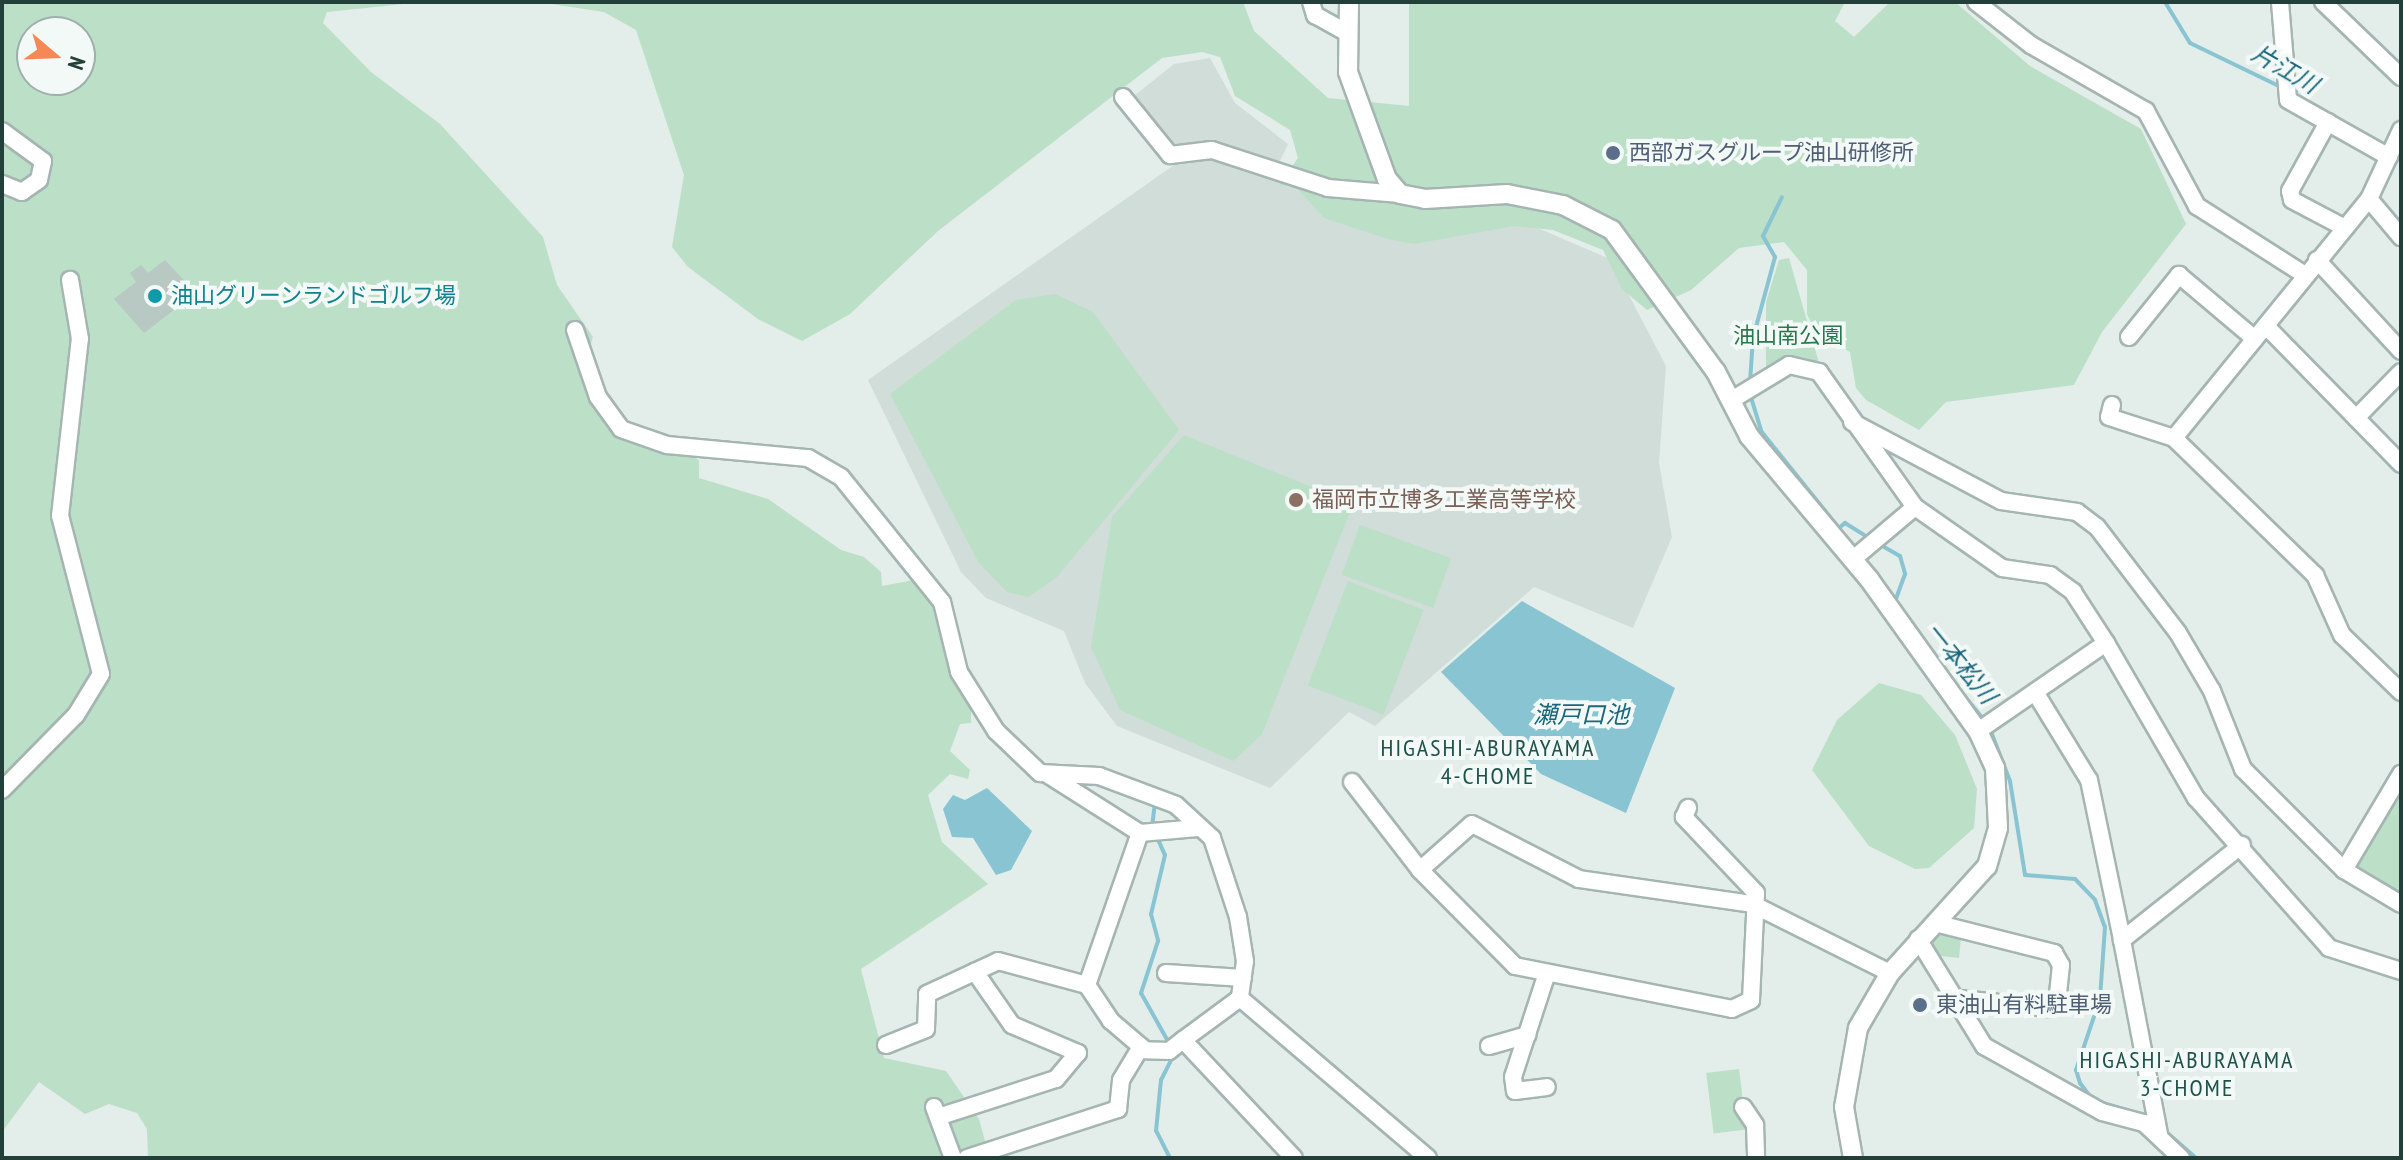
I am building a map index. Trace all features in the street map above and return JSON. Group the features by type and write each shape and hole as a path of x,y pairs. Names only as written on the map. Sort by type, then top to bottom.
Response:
{"street":[{"path":"1311,2 1315,15 1344,31"},
{"path":"1349,2 1344,31 1348,72 1374,150 1400,194"},
{"path":"1976,2 2031,45 2146,111 2197,206 2305,275"},
{"path":"2280,2 2285,87 2328,122 2389,157"},
{"path":"2323,2 2401,77"},
{"path":"1123,97 1170,155 1212,150 1328,188 1400,194 1507,194 1563,205 1612,230 1735,399 1749,436 1852,560 1978,730 1995,768 1998,828 1987,866 1890,973 1858,1028 1848,1065 1844,1107 1853,1158"},
{"path":"2328,122 2290,191 2292,200 2345,228"},
{"path":"2,131 43,161 39,180 22,192 2,184"},
{"path":"2174,438 2369,199 2399,134"},
{"path":"2369,199 2401,237"},
{"path":"2317,260 2401,351"},
{"path":"2135,335 2179,275 2260,332 2356,418 2401,464"},
{"path":"2,790 76,715 101,674 60,516 80,339 70,280"},
{"path":"575,330 598,397 621,429 667,445 808,458 841,477 942,602 959,672 996,731 1047,774 1142,833 1198,828"},
{"path":"1735,399 1759,387 1789,365 1819,372 1915,507 2002,568 2050,575 2073,592 2196,798 2242,845 2329,948 2401,971"},
{"path":"2356,418 2401,372"},
{"path":"2112,405 2109,417 2174,438 2315,575 2342,635 2401,692"},
{"path":"1852,422 2001,501 2077,512 2097,527 2178,633 2212,691 2243,769 2344,870 2401,904"},
{"path":"1852,560 1915,507"},
{"path":"1978,730 2106,643"},
{"path":"2035,692 2089,780 2158,1133"},
{"path":"886,1045 926,1029 927,994 998,961 1087,985 1111,1021 1141,1047 1169,1051 1240,998 1243,978 1228,872 1212,838 1176,805 1099,776 1047,774"},
{"path":"2344,870 2399,781"},
{"path":"1352,782 1420,870 1515,966 1732,1009 1751,1000 1752,904 1756,893 1684,817 1688,808"},
{"path":"1420,870 1472,824 1579,879 1752,904 1890,973"},
{"path":"1087,985 1142,833"},
{"path":"2122,940 2242,845"},
{"path":"1935,923 2054,953 2061,965 2057,1002 2048,1008 1951,998"},
{"path":"1918,939 1951,998 1984,1046 2007,1061 2158,1133 2181,1158"},
{"path":"953,1158 936,1112 1056,1079 1078,1053 1012,1025 975,972"},
{"path":"1166,973 1243,978"},
{"path":"1547,973 1527,1035 1515,1091 1547,1087"},
{"path":"1240,998 1428,1158"},
{"path":"1489,1046 1527,1035"},
{"path":"1183,1040 1294,1158"},
{"path":"967,1158 1118,1109 1121,1080 1141,1047"},
{"path":"1743,1107 1755,1125 1756,1158"}],"shaded area":[{"path":"1210,58 1235,103 1288,144 1279,163 1213,146 1171,153 1144,124 1134,96 1174,64"},
{"name":"福岡市立博多工業高等学校","path":"1219,159 1505,214 1610,259 1666,366 1659,463 1672,537 1633,628 1534,587 1375,726 1349,712 1270,788 1117,726 1085,683 1064,631 986,598 961,572 868,380 1174,165"}],"green space":[{"name":"油山グリーンランドゴルフ場","path":"2,2 423,2 327,12 323,23 371,72 440,124 543,237 557,285 593,337 585,364 620,421 680,441 699,461 699,478 768,499 841,550 864,557 881,572 882,586 914,580 934,600 971,708 971,723 960,724 950,751 970,770 968,779 950,774 928,795 942,842 988,884 861,969 884,1058 946,1071 979,1119 986,1145 1002,1158 148,1158 147,1129 137,1113 109,1104 85,1114 39,1082 2,1132"},
{"path":"538,2 1243,2 1254,31 1328,98 1409,106 1409,2 1845,2 1835,21 1854,37 1890,2 1955,2 2030,66 2141,129 2186,224 2102,332 2074,385 1946,402 1919,430 1866,400 1856,388 1850,352 1816,333 1807,314 1807,270 1784,242 1739,248 1691,290 1647,310 1622,289 1603,250 1553,230 1514,226 1414,244 1388,239 1324,218 1295,186 1279,185 1298,158 1290,130 1235,96 1220,57 1202,52 1162,58 938,231 850,314 802,341 758,319 688,267 672,247 684,175 636,30 604,12"},
{"name":"油山南公園","path":"1789,258 1819,363 1801,357 1766,368 1766,302 1779,260"},
{"path":"1055,294 1093,312 1179,430 1056,578 1028,597 1007,592 979,563 890,394 1016,300"},
{"path":"1184,435 1353,504 1262,734 1233,761 1120,710 1091,647 1112,517"},
{"path":"1360,525 1451,558 1433,608 1342,575"},
{"path":"1348,581 1424,610 1383,715 1308,686"},
{"path":"1879,683 1921,695 1955,735 1977,789 1974,828 1929,868 1915,869 1869,846 1812,770 1837,720"},
{"path":"2401,790 2401,898 2353,876 2352,865"},
{"path":"1931,931 1961,938 1959,958 1941,956 1926,940"},
{"path":"1739,1069 1746,1130 1714,1134 1706,1073"}],"water":[{"name":"瀬戸口池","path":"1522,601 1675,688 1626,813 1541,774 1441,672"},
{"path":"987,788 1032,831 1011,870 996,875 973,838 952,837 943,809 953,795 965,800"}],"building":[{"name":"油山グリーンランドゴルフ場","path":"165,260 196,293 144,333 114,299 136,282 130,273 141,265 148,273"}],"waterway":[{"name":"片江川","path":"2165,2 2190,43 2281,87"},
{"name":"片江川","path":"2296,95 2382,144"},
{"name":"一本松川","path":"1750,382 1753,338 1775,257 1763,236 1782,197"},
{"name":"一本松川","path":"1750,394 1761,431 1839,528 1845,523 1871,539"},
{"name":"一本松川","path":"1879,544 1900,556 1905,574 1894,605"},
{"name":"一本松川","path":"1955,685 1985,721"},
{"name":"一本松川","path":"1990,729 2010,781 2025,875 2075,879 2095,900 2105,927 2100,999 2076,1070 2080,1083 2093,1100 2136,1113"},
{"path":"1152,827 1155,803"},
{"path":"1156,835 1165,855 1151,914 1158,941 1141,993 1169,1043"},
{"path":"1170,1158 1156,1131 1161,1080 1174,1055"},
{"name":"一本松川","path":"2164,1130 2196,1158"}],"place":[{"name":"西部ガスグループ油山研修所","path":"1613,153"},
{"name":"油山グリーンランドゴルフ場","path":"155,296"},
{"name":"福岡市立博多工業高等学校","path":"1296,500"},
{"name":"東油山有料駐車場","path":"1920,1005"}],"district":[{"name":"HIGASHI-ABURAYAMA 4-CHOME","path":"1488,762"},
{"name":"HIGASHI-ABURAYAMA 3-CHOME","path":"2187,1074"}]}
